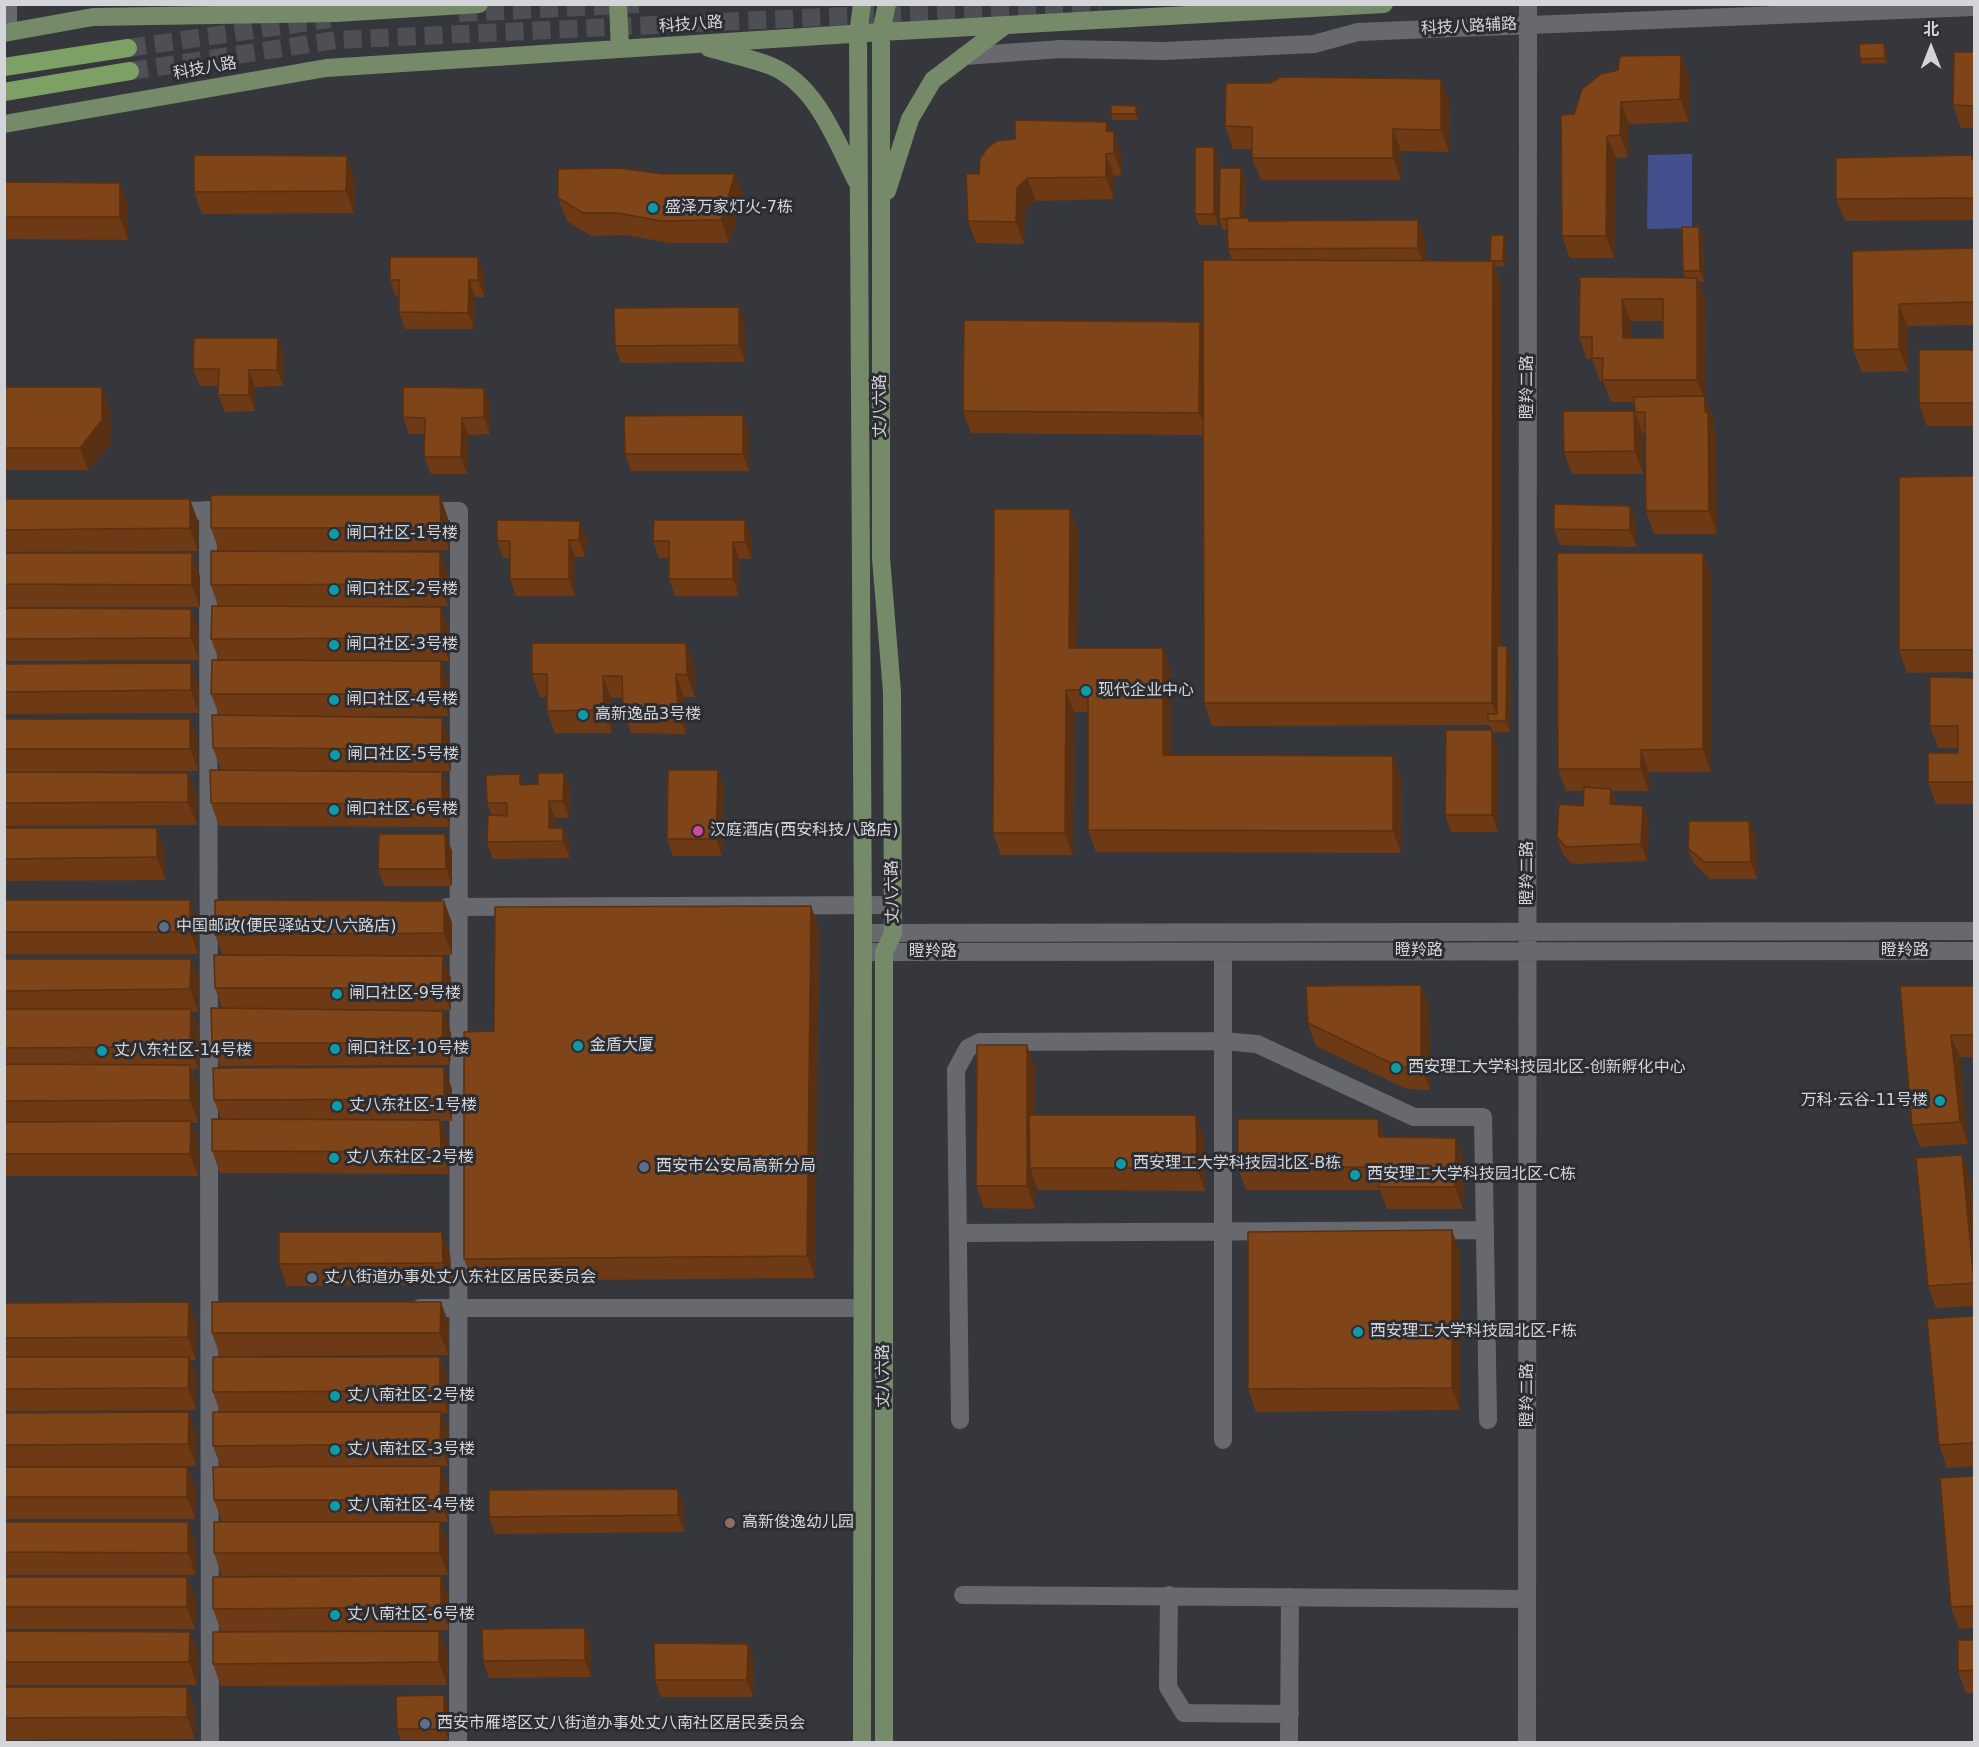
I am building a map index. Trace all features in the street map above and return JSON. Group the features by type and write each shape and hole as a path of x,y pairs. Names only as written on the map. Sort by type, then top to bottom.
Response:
{"highway":[{"path":"4,67 128,48"},
{"path":"4,92 130,71"}],"main road":[{"path":"6,32 93,17 336,13 479,4"},
{"path":"618,4 620,49"},
{"name":"丈八六路","path":"862,4 858,34 863,905 862,1743"},
{"name":"丈八六路","path":"884,1743 884,952 893,933 892,692 881,558 882,32 887,4"},
{"name":"科技八路","path":"4,124 326,68 1004,26 1120,12 1384,4"},
{"path":"882,207 910,119 933,80 1004,26"},
{"path":"696,44 772,66 797,81 820,111 859,185"}],"street":[{"path":"6,32 8,4"},
{"name":"瞪羚二路","path":"1527,4 1527,1743"},
{"name":"科技八路辅路","path":"964,56 1061,50 1164,51 1314,44 1358,32 1974,7"},
{"path":"208,510 217,907 202,1309 210,1743"},
{"path":"148,511 256,510"},
{"path":"399,511 459,511 458,1743"},
{"path":"423,907 892,905"},
{"path":"188,907 217,907"},
{"name":"瞪羚路","path":"863,952 1223,952 1974,931"},
{"name":"瞪羚路","path":"863,933 1974,951"},
{"path":"1223,952 1223,1440"},
{"path":"960,1420 956,1070 968,1048 980,1042 1223,1041 1257,1044 1414,1117 1483,1117 1488,1420"},
{"path":"958,1233 1485,1230"},
{"path":"398,1308 862,1308"},
{"path":"202,1309 231,1309"},
{"path":"963,1595 1527,1599"},
{"path":"1169,1595 1168,1687 1184,1713 1290,1714"},
{"path":"1289,1743 1290,1597"}],"shaded area":[{"path":"1692,154 1692,228 1647,229 1648,155"}],"building":[{"path":"1884,43 1885,58 1860,59 1859,44"},
{"path":"1954,52 1974,52 1974,106 1953,105"},
{"path":"1681,55 1680,99 1621,102 1620,135 1607,136 1606,236 1562,236 1561,115 1574,114 1582,89 1601,74 1618,70 1620,56"},
{"path":"1281,77 1441,79 1441,130 1393,129 1393,158 1252,158 1252,127 1225,126 1226,83 1270,83"},
{"path":"1111,105 1136,106 1136,114 1111,114"},
{"path":"1015,120 1107,122 1106,131 1114,132 1114,153 1106,154 1106,177 1027,178 1017,188 1016,222 968,221 966,174 979,174 980,159 987,148 997,141 1015,139"},
{"path":"1195,147 1214,147 1214,214 1195,214"},
{"path":"194,155 347,156 346,191 194,192"},
{"path":"1972,155 1974,159 1974,198 1836,199 1836,158"},
{"path":"619,168 663,174 735,174 721,220 661,221 618,213 583,213 558,198 558,169"},
{"path":"1220,168 1241,168 1240,218 1219,219"},
{"path":"4,182 120,183 120,217 4,217"},
{"path":"1227,218 1249,218 1249,221 1418,220 1418,248 1228,249"},
{"path":"1682,227 1699,227 1700,271 1683,271"},
{"path":"1491,235 1504,235 1503,261 1490,261"},
{"path":"1974,248 1974,302 1899,304 1899,349 1853,350 1852,251"},
{"path":"390,257 478,257 478,280 469,280 468,313 399,312 399,280 390,280"},
{"path":"1203,260 1493,261 1492,703 1204,703"},
{"path":"1580,277 1697,278 1697,380 1602,380 1603,358 1592,358 1592,337 1579,337","holes":["1622,299 1663,299 1663,338 1623,338"]},
{"path":"739,307 739,345 615,346 614,308"},
{"path":"964,320 1200,322 1199,413 963,411"},
{"path":"194,338 278,338 277,370 249,370 249,395 218,395 219,369 193,369"},
{"path":"1919,350 1974,350 1974,403 1919,403"},
{"path":"4,387 102,387 102,420 80,448 4,448"},
{"path":"403,387 484,388 484,417 462,418 461,457 424,457 425,418 403,417"},
{"path":"1705,396 1705,412 1708,412 1709,511 1646,511 1645,412 1635,412 1634,397"},
{"path":"1563,411 1634,411 1635,451 1564,452"},
{"path":"743,415 743,454 625,454 624,416"},
{"path":"1974,476 1974,650 1899,650 1899,477"},
{"path":"211,495 440,495 441,528 211,528"},
{"path":"4,499 190,499 190,528 4,530"},
{"path":"1554,504 1630,506 1630,530 1554,529"},
{"name":"现代企业中心","path":"994,509 1070,509 1069,648 1163,648 1163,755 1393,756 1393,831 1088,830 1088,690 1066,690 1065,833 993,833"},
{"path":"497,520 580,521 579,540 569,540 569,579 510,579 510,541 497,541"},
{"path":"654,520 745,520 745,542 733,542 733,579 669,579 669,541 653,541"},
{"path":"211,551 440,552 440,584 211,585"},
{"path":"4,553 192,553 192,585 4,584"},
{"path":"1557,553 1703,553 1703,749 1641,750 1641,769 1558,769"},
{"path":"212,606 441,607 441,638 211,639"},
{"path":"4,608 191,609 191,638 4,639"},
{"path":"532,643 686,643 687,675 676,674 678,712 623,711 622,676 603,676 604,710 547,711 547,674 532,674"},
{"path":"1497,646 1507,646 1506,721 1488,721 1488,714 1497,714"},
{"path":"212,660 441,661 441,694 211,694"},
{"path":"191,663 191,690 4,692 4,664"},
{"path":"1930,677 1974,678 1974,782 1928,782 1928,753 1958,753 1958,726 1930,726"},
{"path":"212,715 442,718 442,749 213,748"},
{"path":"4,719 190,719 190,749 4,749"},
{"path":"1446,730 1492,730 1492,815 1445,815"},
{"path":"210,770 442,772 442,804 211,803"},
{"path":"668,770 718,770 716,839 667,839"},
{"path":"4,772 188,773 188,802 4,803"},
{"path":"538,773 564,773 563,801 549,801 549,828 563,828 563,841 487,842 488,815 507,816 507,803 487,803 486,775 520,774 520,785 538,784"},
{"path":"1584,787 1611,789 1610,804 1643,806 1641,844 1566,847 1557,837 1559,804 1583,806"},
{"path":"1689,821 1749,821 1751,862 1704,862 1688,848"},
{"path":"4,828 157,828 157,857 4,859"},
{"path":"379,834 445,834 446,869 378,869"},
{"path":"4,900 190,900 190,932 4,932"},
{"path":"215,900 444,901 444,933 215,935"},
{"name":"西安市公安局高新分局","path":"811,906 807,1256 464,1259 464,1032 494,1031 495,907"},
{"path":"214,955 443,956 442,988 215,988"},
{"path":"4,959 191,959 190,989 4,991"},
{"name":"西安理工大学科技园北区-创新孵化中心","path":"1421,985 1421,1067 1399,1067 1308,1023 1306,986"},
{"name":"万科·云谷-11号楼","path":"1900,986 1974,986 1974,1035 1951,1035 1960,1122 1912,1125"},
{"path":"211,1008 443,1011 442,1043 212,1043"},
{"path":"4,1009 191,1009 190,1047 4,1048"},
{"path":"977,1045 1027,1045 1027,1186 976,1186"},
{"path":"4,1064 190,1065 190,1100 4,1101"},
{"path":"444,1067 444,1099 214,1100 213,1068"},
{"path":"1029,1115 1196,1115 1197,1168 1030,1168"},
{"path":"212,1119 440,1120 441,1152 212,1151"},
{"path":"1238,1119 1378,1119 1379,1137 1456,1138 1455,1187 1379,1187 1379,1167 1238,1168"},
{"path":"191,1121 190,1154 4,1154 4,1122"},
{"path":"1962,1155 1974,1283 1928,1286 1916,1158"},
{"name":"西安理工大学科技园北区-F栋","path":"1452,1230 1452,1388 1248,1389 1248,1232"},
{"path":"279,1232 442,1232 443,1263 279,1264"},
{"path":"189,1302 188,1337 4,1338 4,1303"},
{"path":"212,1302 441,1302 440,1333 212,1333"},
{"path":"1974,1316 1974,1443 1939,1445 1927,1319"},
{"path":"4,1357 189,1357 188,1388 4,1389"},
{"path":"213,1357 440,1357 440,1391 213,1392"},
{"path":"189,1412 188,1444 4,1445 4,1413"},
{"path":"213,1412 441,1412 440,1444 213,1446"},
{"path":"441,1466 440,1500 214,1500 213,1467"},
{"path":"4,1467 187,1467 187,1497 4,1497"},
{"path":"1974,1476 1974,1606 1951,1607 1940,1478"},
{"path":"678,1489 678,1515 489,1517 489,1490"},
{"path":"4,1522 188,1522 188,1553 4,1552"},
{"path":"214,1522 440,1522 440,1553 214,1553"},
{"path":"441,1576 441,1607 213,1609 213,1577"},
{"path":"4,1577 187,1577 187,1607 4,1607"},
{"path":"585,1628 585,1660 483,1661 482,1629"},
{"path":"4,1631 190,1632 189,1662 4,1662"},
{"path":"439,1631 439,1662 213,1664 213,1632"},
{"path":"1958,1640 1974,1640 1974,1670 1958,1671"},
{"path":"654,1643 748,1644 747,1680 655,1680"},
{"path":"4,1687 187,1687 187,1717 4,1718"},
{"name":"西安市雁塔区丈八街道办事处丈八南社区居民委员会","path":"444,1695 444,1729 397,1729 396,1696"},
{"path":"187,1741 187,1743 4,1743 4,1742"}],"tunnel":[{"path":"459,13 640,4"},
{"path":"130,71 336,40 1100,4"},
{"path":"128,48 330,19"}],"place":[{"name":"盛泽万家灯火-7栋","path":"653,208"},
{"name":"闸口社区-1号楼","path":"334,534"},
{"name":"闸口社区-2号楼","path":"334,590"},
{"name":"闸口社区-3号楼","path":"334,645"},
{"name":"现代企业中心","path":"1086,691"},
{"name":"闸口社区-4号楼","path":"334,700"},
{"name":"高新逸品3号楼","path":"583,715"},
{"name":"闸口社区-5号楼","path":"335,755"},
{"name":"闸口社区-6号楼","path":"334,810"},
{"name":"汉庭酒店(西安科技八路店)","path":"698,831"},
{"name":"中国邮政(便民驿站丈八六路店)","path":"164,927"},
{"name":"闸口社区-9号楼","path":"337,994"},
{"name":"金盾大厦","path":"578,1046"},
{"name":"闸口社区-10号楼","path":"335,1049"},
{"name":"丈八东社区-14号楼","path":"102,1051"},
{"name":"西安理工大学科技园北区-创新孵化中心","path":"1396,1068"},
{"name":"万科·云谷-11号楼","path":"1940,1101"},
{"name":"丈八东社区-1号楼","path":"337,1106"},
{"name":"丈八东社区-2号楼","path":"334,1158"},
{"name":"西安理工大学科技园北区-B栋","path":"1121,1164"},
{"name":"西安市公安局高新分局","path":"644,1167"},
{"name":"西安理工大学科技园北区-C栋","path":"1355,1175"},
{"name":"丈八街道办事处丈八东社区居民委员会","path":"312,1278"},
{"name":"西安理工大学科技园北区-F栋","path":"1358,1332"},
{"name":"丈八南社区-2号楼","path":"335,1396"},
{"name":"丈八南社区-3号楼","path":"335,1450"},
{"name":"丈八南社区-4号楼","path":"335,1506"},
{"name":"高新俊逸幼儿园","path":"730,1523"},
{"name":"丈八南社区-6号楼","path":"335,1615"},
{"name":"西安市雁塔区丈八街道办事处丈八南社区居民委员会","path":"425,1724"}]}
